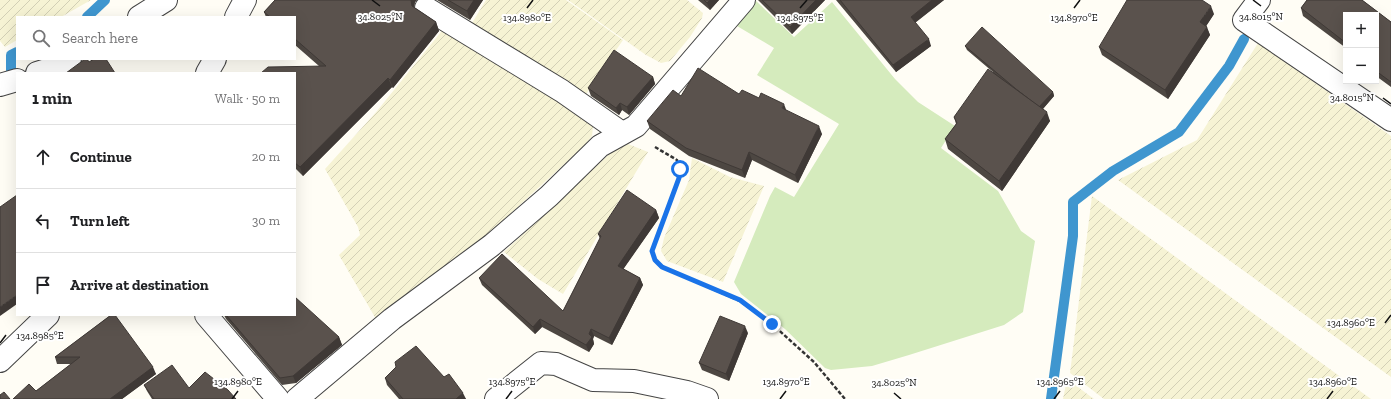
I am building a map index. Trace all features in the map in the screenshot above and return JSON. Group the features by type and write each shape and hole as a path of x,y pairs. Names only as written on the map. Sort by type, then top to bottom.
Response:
{"street":[{"path":"141,16 166,0"},
{"path":"237,16 245,0"},
{"path":"297,399 392,319 492,245 549,196 600,146 636,126 744,0"},
{"path":"1258,0 1244,20 1391,120"},
{"path":"426,8 536,74 622,133"},
{"path":"40,72 53,68 68,60"},
{"path":"208,72 214,60"},
{"path":"0,361 47,316"},
{"path":"207,316 278,399"},
{"path":"496,399 541,363 556,364 593,380 634,381 687,392 707,399"}],"path":[{"path":"622,133 664,151 677,160 679,178 652,251 655,260 662,267 740,300 772,324 814,362 845,399"}],"shaded area":[{"path":"0,0 91,0 63,16 16,16 16,41 5,47 0,41"},
{"path":"486,0 566,0 623,40 584,97 469,28"},
{"path":"568,0 687,0 703,13 702,18 690,37 670,61 661,63 646,55"},
{"path":"445,27 589,118 593,127 592,136 584,146 474,247 376,319 339,255 360,235 358,227 325,169 377,111"},
{"path":"1258,43 1391,136 1391,377 1118,180 1197,140"},
{"path":"628,144 648,152 563,294 538,279 504,252 618,146"},
{"path":"692,158 730,177 764,186 723,282 667,261 661,251 664,238 689,180"},
{"path":"1092,196 1371,399 1104,399 1070,373"},
{"path":"1067,379 1094,399 1063,399"}],"green space":[{"path":"756,1 794,37 832,2 895,79 918,102 955,126 941,148 998,191 1021,231 1035,241 1023,312 1004,325 909,355 872,366 831,370 825,368 785,329 741,294 734,282 775,187 794,197 839,124 757,75 774,48 737,26"}],"building":[{"path":"275,0 411,0 412,6 436,22 390,80 388,78 300,167 296,164 296,72 262,72 268,67 326,66 296,40 296,16 269,16 264,12"},
{"path":"448,0 474,0 467,11"},
{"path":"762,0 816,0 790,27"},
{"path":"840,0 932,0 911,17 929,39 893,65"},
{"path":"1127,0 1202,0 1211,6 1200,22 1207,27 1165,90 1099,47"},
{"path":"1307,0 1362,0 1378,12 1343,12 1343,41 1301,8"},
{"path":"1379,13 1391,22 1391,82 1379,73"},
{"path":"982,27 1053,92 1039,107 965,46"},
{"path":"614,50 653,77 627,107 620,103 616,108 588,88"},
{"path":"84,60 88,60 89,62 92,60 107,60 114,72 67,72"},
{"path":"698,68 739,94 742,90 759,98 761,93 784,104 782,108 819,126 795,175 749,152 742,170 686,148 647,121 673,90 681,96"},
{"path":"988,69 1047,112 999,181 945,139 957,123 954,117"},
{"path":"627,190 656,210 618,266 640,278 609,338 591,329 589,334 592,337 586,345 540,319 533,327 479,278 502,254 563,311 601,236 598,234"},
{"path":"16,196 16,296 0,307 0,207"},
{"path":"296,298 339,337 293,376 280,378 227,316 296,316"},
{"path":"110,316 116,316 153,367 110,399 13,399 29,384 36,391 80,357 55,357"},
{"path":"720,316 745,326 726,374 699,363"},
{"path":"416,346 444,377 449,374 463,393 456,399 403,399 385,378 396,367 395,362"},
{"path":"172,365 189,388 205,372 228,390 236,399 154,399 144,385"},
{"path":"4,392 10,399 0,399 0,395"}],"waterway":[{"path":"88,16 105,0"},
{"path":"1051,399 1073,236 1073,202 1113,171 1179,132 1229,66 1244,39"},
{"path":"11,70 11,55 16,52"}],"route":[{"path":"680,169 679,178 652,251 655,260 662,267 708,288 740,300 772,324"}]}
